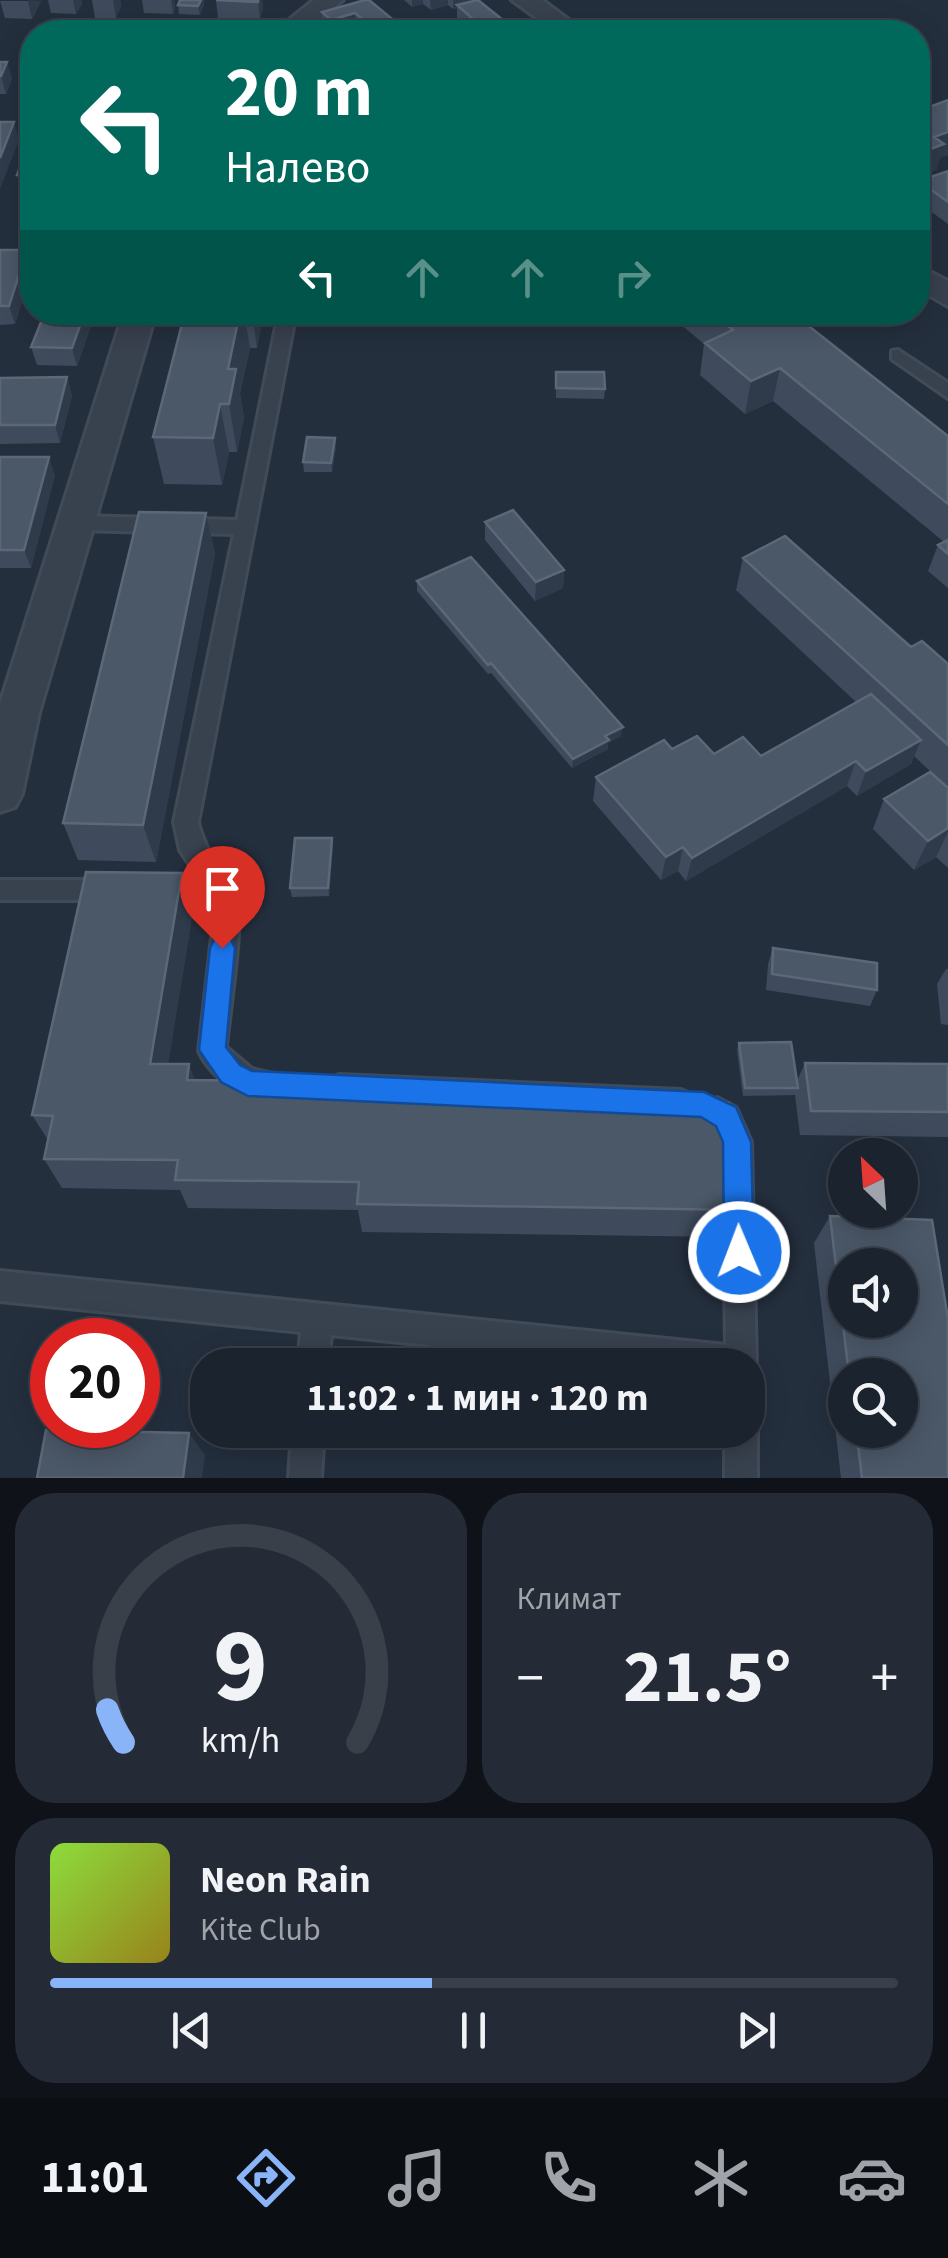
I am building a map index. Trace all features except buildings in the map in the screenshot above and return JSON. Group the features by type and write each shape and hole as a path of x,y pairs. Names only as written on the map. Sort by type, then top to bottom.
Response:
{"street":[{"path":"302,20 330,0"},
{"path":"525,0 554,20"},
{"path":"0,794 18,713 136,325"}],"lane":[{"path":"285,325 186,822 192,850 227,911 212,1050 230,1074 248,1084 704,1104 726,1116 737,1142 741,1348"},
{"path":"898,355 948,392"},
{"path":"77,523 246,527"},
{"path":"0,890 218,890"},
{"path":"0,1286 596,1348"},
{"path":"315,1348 317,1319"},
{"path":"305,1478 307,1448"},
{"path":"741,1448 741,1478"}],"route":[{"path":"222,948 212,1050 230,1074 248,1084 704,1104 726,1116 737,1142 739,1252"}]}
